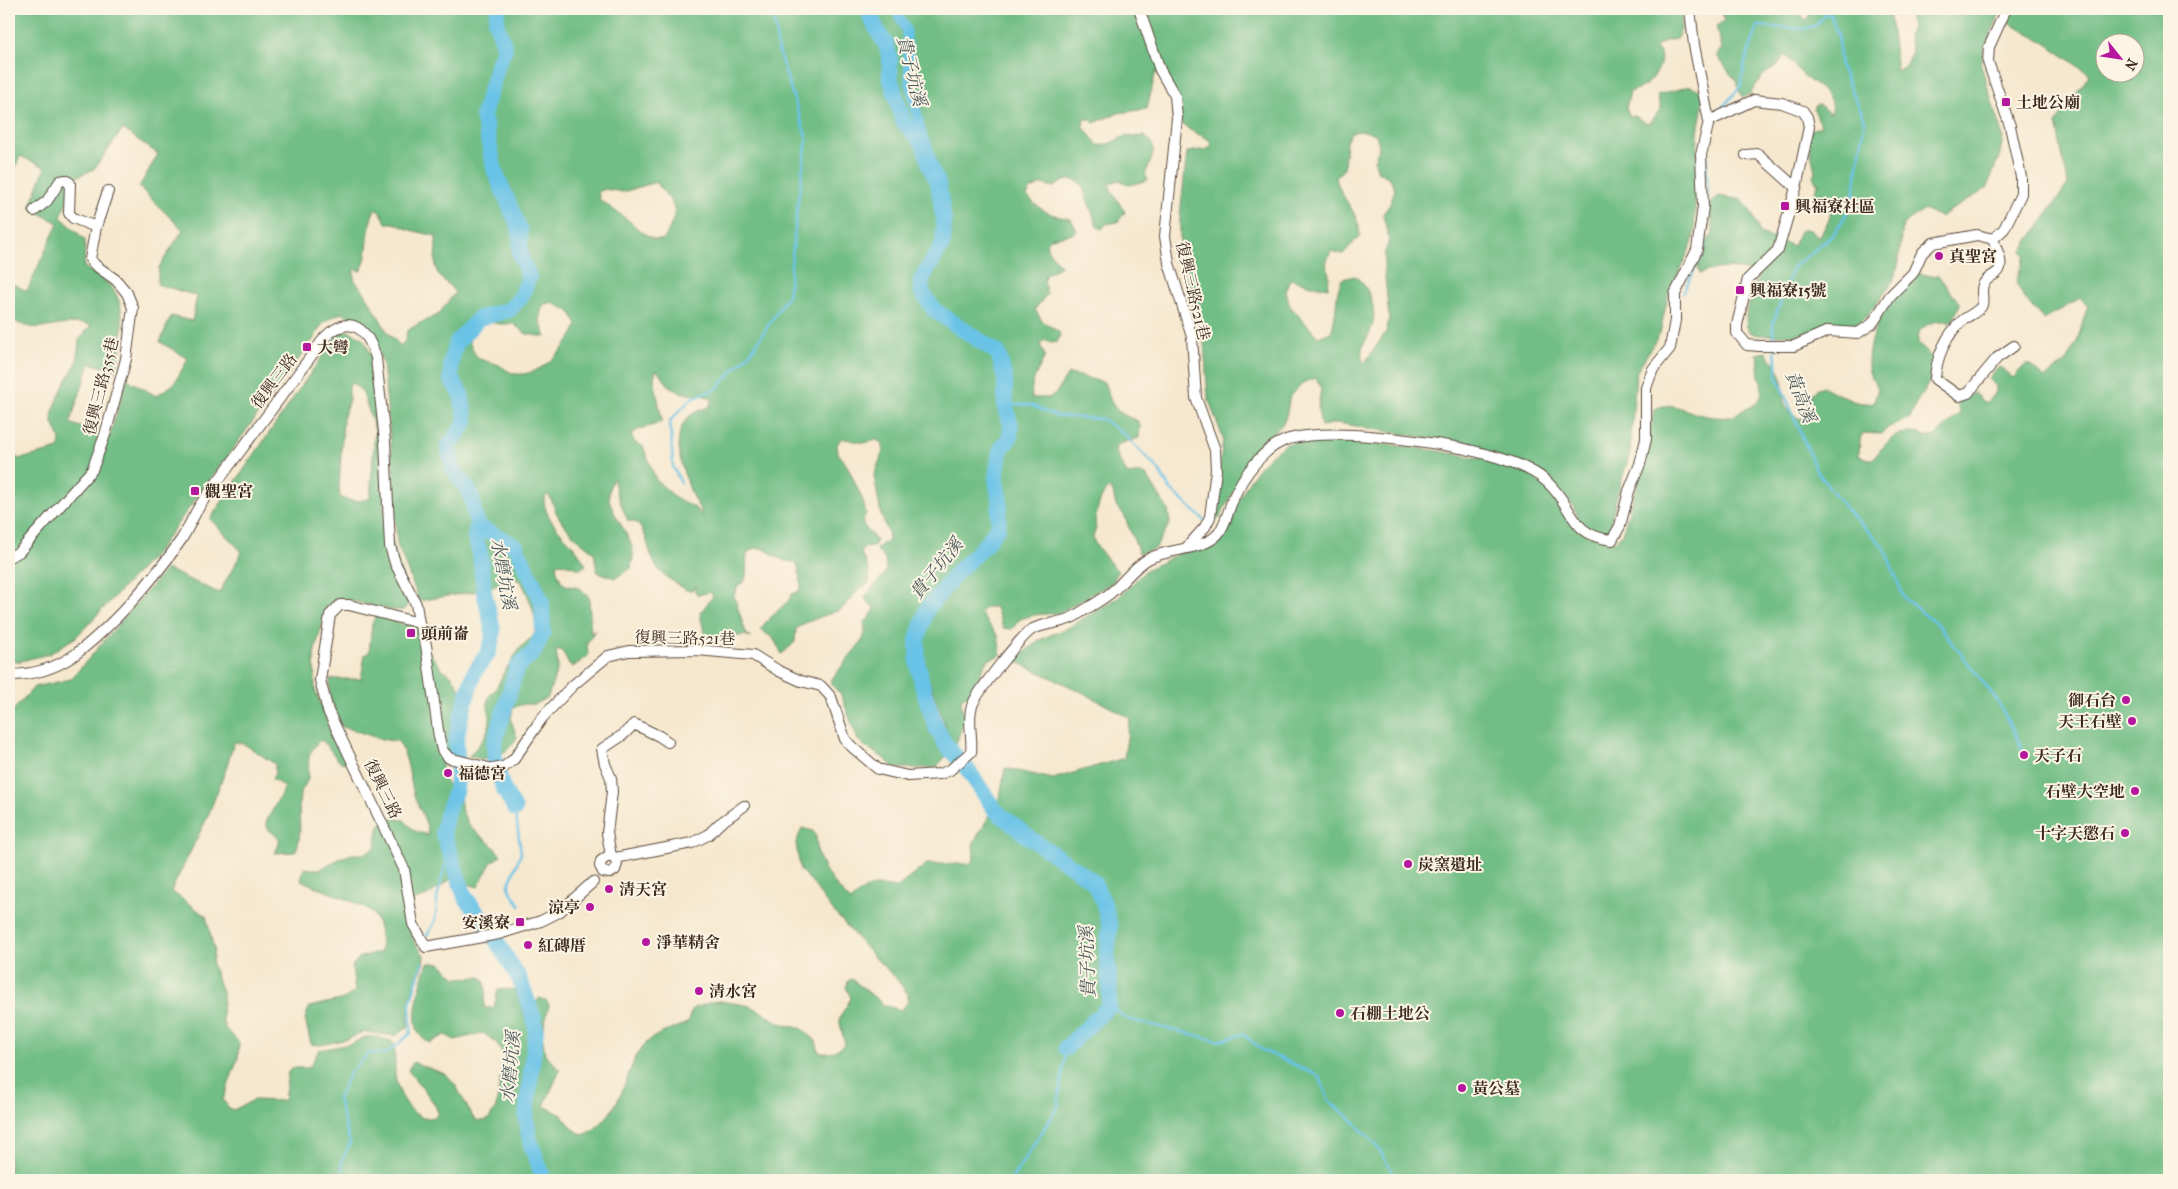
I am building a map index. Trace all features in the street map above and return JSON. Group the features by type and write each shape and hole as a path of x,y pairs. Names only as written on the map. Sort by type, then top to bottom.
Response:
{"street":[{"name":"復興三路521巷","path":"1139,9 1160,70 1175,96 1177,118 1165,236 1169,263 1192,337 1196,398 1215,450 1216,470 1210,517 1205,527 1186,547"},
{"path":"1690,9 1694,45 1709,121 1754,100 1782,103 1803,111 1807,117 1809,127 1796,188 1778,250 1748,279 1737,325 1737,333 1748,344 1759,346 1794,346 1828,331 1852,334 1866,329 1877,318 1890,296 1914,273 1922,252 1932,243 1977,235 1992,240"},
{"path":"1992,240 2004,229 2021,194 2020,177 2010,126 1988,62 1989,47 2006,9"},
{"name":"復興三路521巷","path":"504,767 514,759 542,718 572,686 608,656 629,652 697,650 753,655 778,671 801,681 821,686 831,697 845,738 851,746 878,769 908,776 940,774 950,770 971,752 970,718 972,706 985,684 1032,630 1072,618 1113,591 1128,575 1149,559 1186,547 1200,546 1217,535 1225,522 1240,484 1259,460 1273,448 1288,440 1319,436 1380,437 1462,448 1524,466 1546,481 1562,499 1578,527 1599,538 1612,540 1620,526 1646,439 1646,388 1653,369 1670,348 1675,320 1675,294 1697,250 1703,206 1701,155 1709,121"},
{"path":"1746,155 1758,154 1796,188"},
{"path":"34,211 47,201 60,181 66,180 70,183 69,213 73,218 96,227 108,191"},
{"name":"復興三路355巷","path":"9,557 19,552 92,470 106,435 126,359 133,308 126,293 116,280 95,265 90,259 96,227"},
{"path":"1992,240 2001,264 2000,269 1988,278 1983,285 1983,303 1980,308 1955,327 1939,354 1935,380 1959,396 1964,395 1968,393 1998,358 2014,346"},
{"name":"復興三路","path":"9,675 24,675 45,670 72,657 117,615 159,570 182,539 201,505 326,337 341,325 354,327 364,332 373,345 376,358 385,442 390,546 395,563 416,604 419,624 426,645 442,750 452,760 493,769 504,767"},
{"name":"復興三路","path":"419,624 349,605 340,605 334,609 328,622 320,680 328,711 404,869 413,924 426,947 494,935 541,921 559,912 594,882"},
{"path":"668,742 634,724 623,735 602,749 605,764 611,778 612,792 607,833 613,857 692,843 708,835 719,824 744,806"}],"green space":[{"path":"9,9 1615,9 1621,17 1629,9 1682,9 1681,30 1676,39 1665,41 1655,47 1659,51 1661,60 1658,70 1647,84 1630,92 1626,108 1630,116 1650,123 1661,108 1657,95 1690,86 1705,92 1698,132 1694,235 1692,244 1669,292 1660,333 1636,373 1630,452 1615,503 1609,532 1605,535 1581,525 1573,506 1548,478 1438,440 1338,423 1321,426 1318,409 1321,388 1316,378 1304,382 1290,396 1283,423 1245,472 1219,519 1214,517 1223,438 1208,398 1203,329 1196,313 1180,250 1180,215 1187,152 1208,149 1212,144 1208,139 1190,130 1180,122 1174,97 1156,71 1147,109 1118,113 1094,123 1090,119 1084,119 1083,126 1097,145 1108,144 1126,136 1144,136 1152,144 1153,154 1145,174 1148,180 1130,185 1119,180 1109,184 1125,212 1118,222 1106,224 1102,229 1097,226 1082,185 1079,182 1068,180 1054,187 1041,184 1030,190 1027,196 1042,209 1071,219 1077,231 1072,234 1051,238 1047,243 1047,249 1061,266 1045,275 1044,282 1047,294 1035,309 1042,321 1059,332 1060,337 1057,342 1051,343 1045,340 1040,344 1045,356 1033,382 1032,398 1049,398 1056,393 1068,374 1104,382 1109,397 1118,411 1138,421 1140,426 1139,438 1119,444 1115,448 1119,460 1128,475 1141,473 1147,476 1168,510 1170,523 1155,549 1139,553 1124,515 1116,506 1113,492 1108,488 1102,496 1098,508 1093,538 1098,548 1118,571 1113,582 1059,613 1034,615 1020,619 1012,629 1003,628 996,608 987,607 980,613 998,636 1001,655 986,662 969,696 963,696 961,702 964,720 954,751 924,666 923,675 927,697 948,754 935,768 894,768 886,760 862,744 858,740 841,695 832,685 832,679 862,641 865,634 864,621 866,622 875,609 864,598 886,572 885,559 876,549 887,541 889,535 881,515 874,476 883,451 883,444 877,440 864,443 841,438 837,445 838,453 848,467 863,501 866,514 863,519 863,525 876,540 875,545 863,548 861,553 869,570 869,583 859,589 842,609 807,622 796,629 795,642 782,654 773,638 761,630 765,623 789,600 792,594 798,592 801,586 798,566 794,562 786,561 759,548 747,553 746,576 744,582 738,585 734,596 746,633 751,638 745,635 723,640 715,639 704,632 700,613 713,596 710,592 698,595 694,590 697,585 692,590 686,590 658,569 654,563 643,531 634,521 628,521 616,492 614,478 609,497 611,506 631,543 633,555 631,568 615,578 597,572 594,552 567,529 547,494 544,500 548,515 586,565 580,569 562,563 556,564 562,583 580,588 589,597 591,634 595,630 587,643 588,656 573,667 568,663 562,651 556,649 558,667 548,697 536,704 524,704 513,707 511,720 517,737 513,744 503,753 491,758 484,759 469,756 477,748 489,728 489,697 497,687 515,655 535,632 534,613 521,581 515,579 484,590 418,601 397,544 393,469 383,363 377,344 371,334 357,322 342,313 322,325 156,553 76,637 49,654 17,662 9,660 9,438 12,455 20,459 59,449 60,439 53,423 52,414 62,389 77,362 79,340 91,325 80,323 39,328 19,324 9,317 9,282 27,291 58,223 30,208 45,167 20,156 9,184","holes":["123,129 158,154 139,187 183,230 159,267 157,284 197,296 192,321 171,316 160,342 188,359 174,384 156,396 127,379 109,438 70,423 90,363 116,371 121,339 122,317 117,297 106,282 84,267 85,240 61,217 75,178 94,169","1363,131 1376,134 1379,147 1374,160 1378,172 1390,178 1395,189 1390,204 1383,214 1389,241 1385,252 1384,266 1389,318 1386,332 1364,364 1362,351 1374,317 1372,301 1361,281 1355,276 1342,279 1331,332 1318,337 1290,306 1285,291 1290,279 1328,288 1329,275 1326,263 1331,251 1343,254 1360,236 1357,219 1342,194 1336,178 1344,168 1346,142 1351,132","656,182 674,209 673,221 664,240 653,239 639,230 600,200 598,192 605,189 623,192","375,209 382,214 386,223 394,223 410,230 436,236 435,261 437,271 455,293 438,315 407,331 406,339 401,346 388,333 365,293 354,279 354,269 361,271 364,264 370,224","552,303 571,313 577,326 567,343 544,366 525,374 516,374 497,364 480,359 474,353 468,338 466,324 472,318 497,323 512,323 527,334 546,337 540,321 544,304","656,370 669,386 676,391 712,398 710,406 688,417 681,428 679,437 682,467 702,516 694,507 676,498 656,480 643,446 635,443 631,435 638,430 662,421 654,378"]},
{"path":"1721,9 1796,9 1806,20 1813,9 1889,9 1897,71 1905,66 1912,52 1908,35 1912,28 1908,9 2002,9 1984,49 1981,65 2003,138 1999,158 1986,189 1940,217 1923,210 1903,224 1898,266 1893,281 1868,315 1857,324 1820,329 1795,335 1758,335 1749,332 1746,318 1750,296 1759,276 1745,270 1730,268 1707,271 1700,274 1698,269 1699,249 1713,234 1709,206 1718,196 1743,200 1753,215 1760,234 1793,246 1800,231 1806,229 1811,230 1820,238 1830,217 1830,209 1826,204 1816,200 1814,195 1817,185 1820,184 1816,182 1813,176 1815,172 1809,142 1811,130 1821,126 1814,109 1816,105 1820,105 1829,113 1832,112 1830,99 1784,55 1777,66 1763,75 1750,94 1742,97 1736,81 1717,56 1718,52 1722,49 1716,26 1724,21"},
{"path":"2010,9 2169,9 2169,1180 9,1180 9,715 34,687 71,679 166,569 219,593 242,552 210,519 336,336 345,330 363,340 372,359 385,518 409,598 409,605 403,610 391,610 340,598 333,601 327,607 314,654 315,691 347,760 343,763 339,761 320,740 312,750 309,757 308,778 300,795 300,832 295,852 275,853 279,844 279,838 268,829 266,822 285,787 272,779 275,773 275,764 244,744 234,742 208,816 171,891 206,916 214,949 212,964 223,995 222,1019 225,1028 239,1042 238,1058 223,1100 233,1110 254,1100 284,1101 288,1072 291,1068 309,1068 319,1050 351,1044 365,1037 377,1037 391,1041 394,1044 395,1074 398,1089 414,1113 423,1118 428,1118 435,1117 438,1113 429,1097 408,1070 413,1062 447,1075 456,1086 474,1119 480,1121 488,1120 496,1108 504,1055 496,1042 483,1033 455,1040 445,1035 430,1043 422,1038 417,1029 416,1007 418,994 428,963 440,963 456,978 481,977 484,980 486,988 484,1008 494,1008 498,990 515,989 524,1015 527,1017 530,1016 539,998 546,1000 549,1005 542,1034 545,1054 560,1070 544,1106 562,1115 573,1129 583,1135 602,1123 612,1110 637,1055 645,1044 659,1034 687,1023 693,1008 720,1001 751,1006 780,1023 803,1029 816,1041 819,1052 823,1053 830,1053 845,1044 839,1019 851,998 846,987 848,981 852,979 884,1005 900,1010 908,1002 908,994 895,977 873,956 827,904 812,882 800,870 796,843 802,828 813,831 816,837 818,854 825,870 851,901 867,888 882,886 896,888 927,864 970,864 974,859 973,844 1000,797 1005,768 1053,779 1124,758 1130,718 1080,691 1015,661 1039,640 1068,628 1119,597 1146,570 1178,554 1200,549 1219,540 1238,500 1253,476 1272,454 1285,445 1301,441 1365,442 1444,452 1508,465 1525,472 1543,485 1555,497 1575,528 1591,536 1614,542 1622,534 1642,469 1654,410 1660,407 1672,406 1710,416 1724,417 1736,415 1742,410 1755,405 1762,394 1758,371 1759,361 1756,354 1766,352 1781,375 1784,402 1788,410 1800,419 1806,417 1809,398 1814,391 1824,387 1860,403 1874,402 1878,388 1870,375 1868,367 1869,352 1876,326 1890,304 1918,273 1931,276 1938,275 1960,304 1953,321 1930,323 1919,332 1918,344 1934,359 1930,381 1915,405 1910,418 1889,427 1881,434 1863,433 1860,439 1859,456 1873,459 1892,438 1904,433 1920,434 1929,437 1935,436 1960,413 1957,404 1959,399 1975,393 1983,402 1987,402 1996,392 1996,386 1988,379 2000,367 2013,378 2025,365 2031,365 2045,378 2065,363 2077,341 2088,305 2080,298 2044,320 2025,299 2016,283 2025,255 2021,252 2068,184 2056,123 2090,74 2044,42 2005,21","holes":["352,383 362,391 375,429 370,498 351,501 340,497 339,489 343,419 349,399 349,386"]},
{"path":"376,616 417,628 423,645 442,669 452,676 459,687 467,718 463,736 452,753 443,752 442,767 444,780 460,797 462,812 471,828 501,855 491,863 478,887 451,879 427,896 415,900 408,913 410,927 413,940 424,955 423,967 410,997 408,1027 395,1036 363,1032 348,1039 320,1045 311,1044 305,1019 309,1007 344,999 355,991 352,966 360,957 381,952 381,947 379,927 373,914 351,901 301,880 304,868 318,870 341,858 352,854 364,854 375,848 379,825 391,818 404,820 415,831 428,835 425,820 415,798 404,754 398,741 376,738 342,727 330,699 330,679 361,679 365,654 369,653 372,624"}],"waterway":[{"name":"水磨坑溪","path":"498,9 496,22 505,48 497,67 483,115 495,172 520,230 520,254 529,277 521,297 509,310 479,318 456,343 451,362 451,379 461,394 466,422 448,447 453,469 471,494 477,526 475,537 480,553 484,592 493,630 488,653 474,673 461,716 456,741 458,769 456,789 446,815 443,833 465,897 486,924 519,978 534,1018 536,1030 526,1117 530,1141 544,1180"},
{"path":"681,483 673,467 670,421 692,398 716,389 751,352 788,295 797,208 807,139 778,50 775,25 770,9"},
{"name":"貴子坑溪","path":"867,9 886,44 890,59 890,77 903,121 924,145 930,167 938,183 944,221 943,243 921,280 922,292 934,310 998,353 1005,378 1005,404 1011,426 1010,437 1000,451 996,478 1000,503 998,527 983,547 959,570 927,609 917,640 918,665 924,692 936,727 946,745 968,770 995,810 1027,836 1093,881 1103,901 1110,926 1107,956 1110,986 1109,1006 1066,1048"},
{"path":"895,9 906,30 910,83 924,145"},
{"name":"黃高溪","path":"1774,344 1773,323 1793,267 1833,235 1852,205 1865,120 1840,65 1839,38 1828,9"},
{"path":"1718,113 1741,86 1744,65 1758,26 1803,29 1815,26 1830,10"},
{"path":"1706,152 1708,196"},
{"path":"1683,293 1704,249 1706,219"},
{"name":"黃高溪","path":"1775,349 1777,376 1816,470 1847,510 1884,547 1904,598 1940,627 1997,700 2025,754"},
{"path":"1005,404 1030,405 1056,416 1102,419 1124,434 1158,469 1170,489 1204,520"},
{"path":"477,526 516,546 542,602 543,633 534,652 517,667 494,744 495,762 503,788 515,809"},
{"path":"515,809 521,853 508,887 520,906"},
{"path":"427,935 435,922 437,899 444,868 451,858"},
{"path":"344,1180 342,1161 350,1143 338,1099 349,1074 369,1053 386,1054 411,1033 410,1004 422,963"},
{"path":"1109,1006 1127,1019 1219,1041 1243,1034 1262,1050 1319,1076 1329,1101 1349,1117 1377,1146 1394,1175 1403,1180"},
{"name":"貴子坑溪","path":"1011,1180 1058,1107 1066,1048"}],"place":[{"name":"土地公廟","path":"2006,102"},
{"name":"興福寮社區","path":"1785,206"},
{"name":"真聖宮","path":"1939,256"},
{"name":"興福寮15號","path":"1740,290"},
{"name":"大彎","path":"307,347"},
{"name":"觀聖宮","path":"195,491"},
{"name":"頭前崙","path":"411,633"},
{"name":"御石台","path":"2126,700"},
{"name":"天王石壁","path":"2132,721"},
{"name":"天子石","path":"2024,755"},
{"name":"福德宮","path":"448,773"},
{"name":"石壁大空地","path":"2135,791"},
{"name":"十字天懲石","path":"2125,833"},
{"name":"炭窯遺址","path":"1408,864"},
{"name":"清天宮","path":"609,889"},
{"name":"涼亭","path":"590,907"},
{"name":"安溪寮","path":"520,922"},
{"name":"淨華精舍","path":"646,942"},
{"name":"紅磚厝","path":"528,945"},
{"name":"清水宮","path":"699,991"},
{"name":"石棚土地公","path":"1340,1013"},
{"name":"黃公墓","path":"1462,1088"}]}
